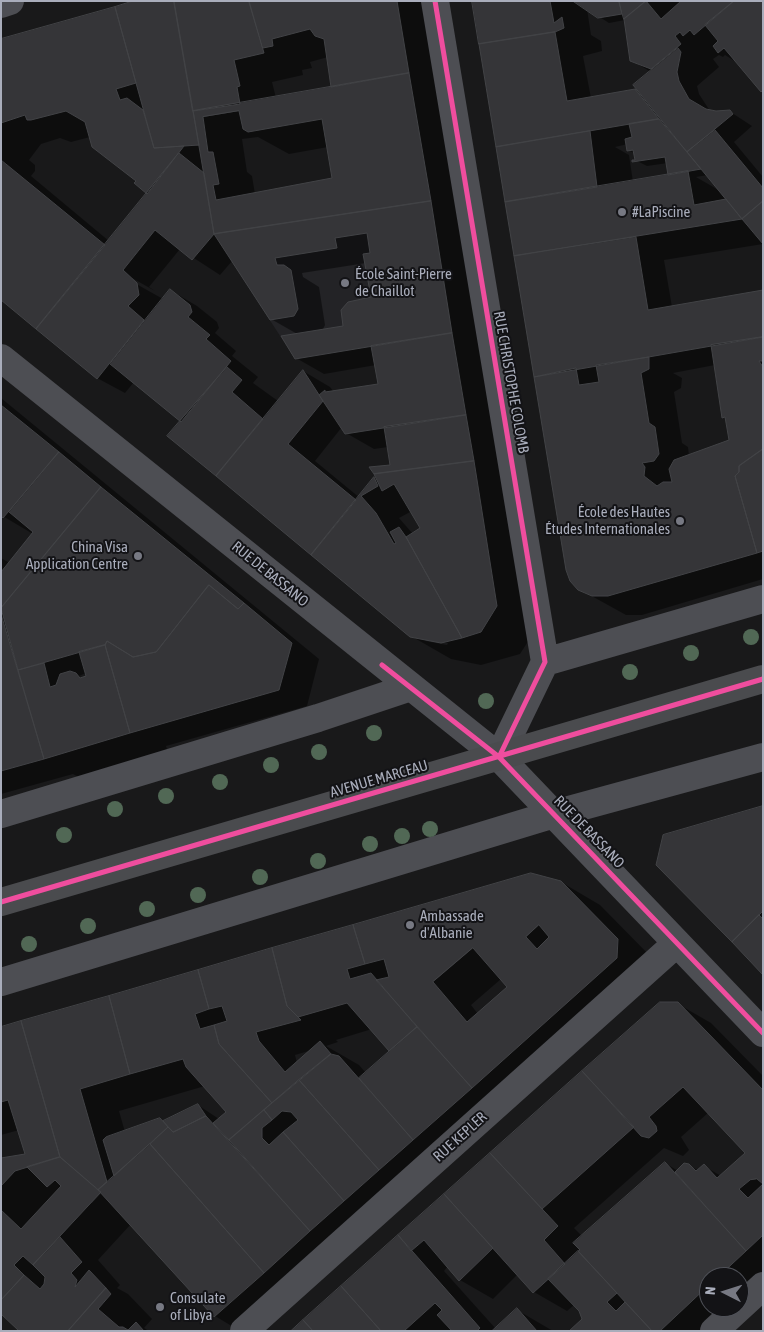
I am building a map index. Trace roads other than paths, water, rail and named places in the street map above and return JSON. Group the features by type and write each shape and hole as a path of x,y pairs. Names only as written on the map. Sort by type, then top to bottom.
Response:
{"main road":[{"name":"AVENUE MARCEAU","path":"1,902 763,679"}],"street":[{"path":"1,4 10,1"},
{"name":"RUE CHRISTOPHE COLOMB","path":"435,1 545,662"},
{"name":"RUE DE BASSANO","path":"1,358 499,757 763,1033"},
{"path":"499,757 545,662 763,599"},
{"path":"1,814 318,718 411,687"},
{"path":"1,982 554,814 763,757"},
{"name":"RUE KEPLER","path":"244,1331 677,943"},
{"path":"714,1331 763,1286"}],"place":[{"name":"#LaPiscine","path":"622,212"},
{"name":"École Saint-Pierre de Chaillot","path":"345,283"},
{"name":"École des Hautes Études Internationales","path":"680,521"},
{"name":"China Visa Application Centre","path":"138,556"},
{"name":"Ambassade d'Albanie","path":"410,925"},
{"name":"Consulate of Libya","path":"160,1307"}]}
